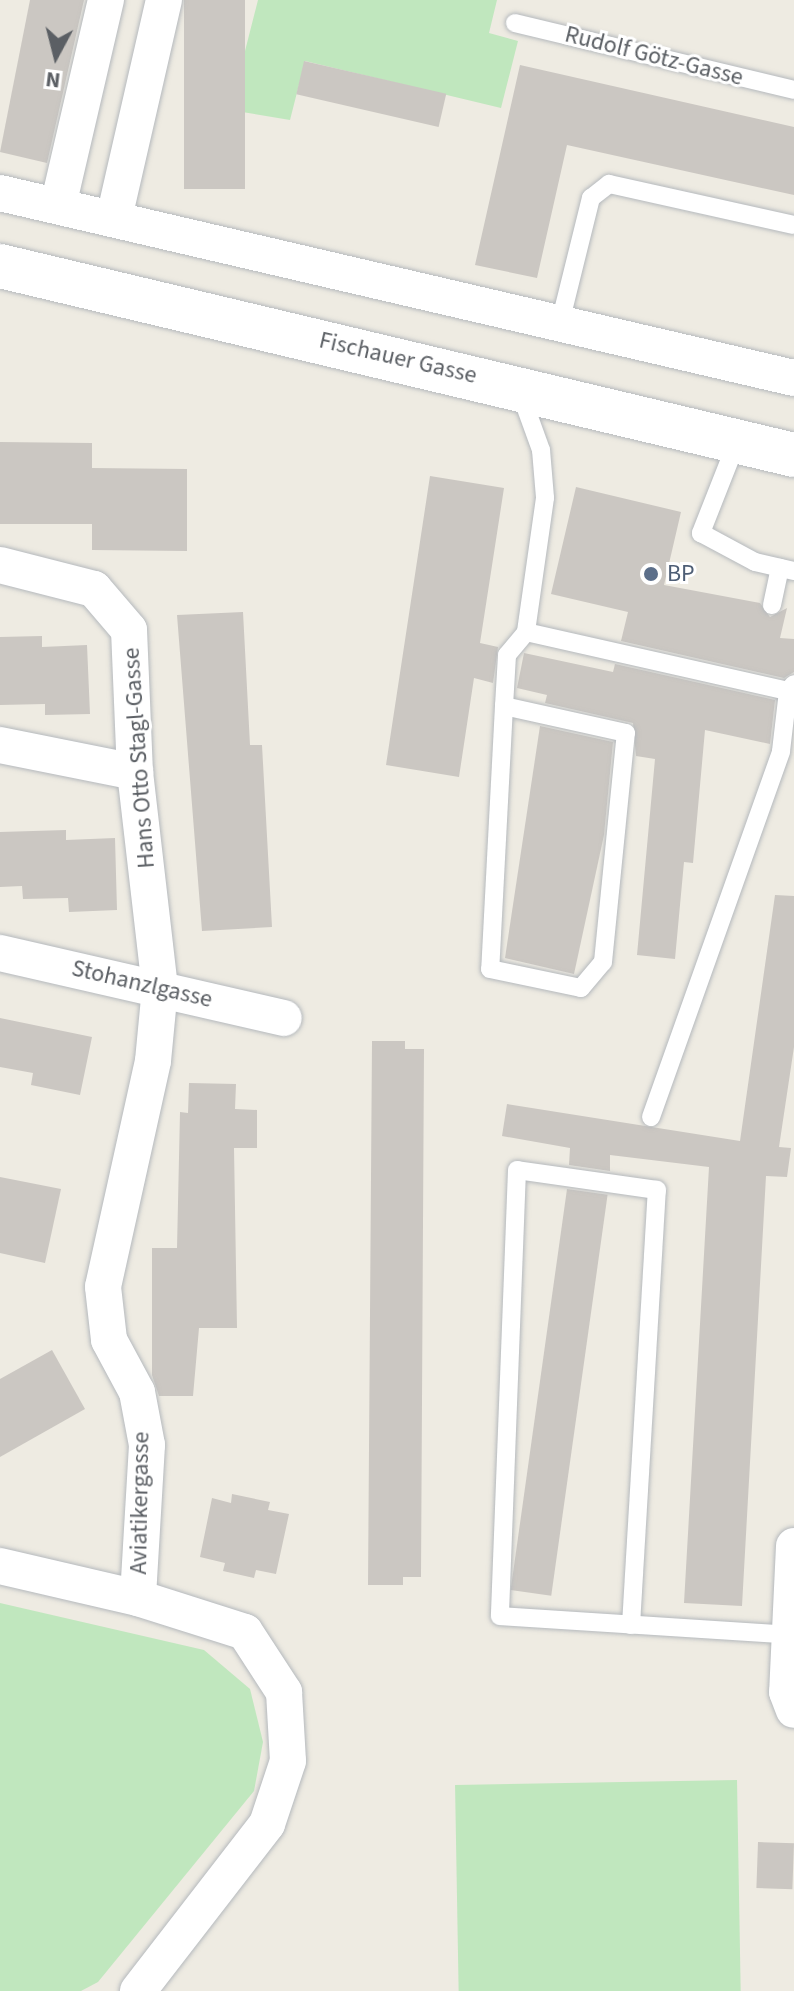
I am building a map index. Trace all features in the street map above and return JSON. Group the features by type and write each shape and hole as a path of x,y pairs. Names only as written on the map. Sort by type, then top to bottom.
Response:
{"main road":[{"name":"Fischauer Gasse","path":"0,266 518,386 736,444 794,455"}],"street":[{"path":"58,206 106,0"},
{"path":"114,218 164,0"},
{"path":"0,193 794,378"},
{"name":"Hans Otto Stagl-Gasse","path":"0,565 94,589 129,630 135,772 160,988"},
{"path":"0,745 135,772"},
{"name":"Stohanzlgasse","path":"0,953 284,1018"},
{"name":"Aviatikergasse","path":"138,1991 267,1824 288,1761 284,1692 245,1632 138,1598 147,1445 137,1392 109,1340 103,1287 153,1061 160,988"},
{"path":"794,1546 787,1692 794,1710"},
{"path":"0,1566 138,1598"}],"lane":[{"name":"Rudolf Götz-Gasse","path":"515,23 794,90"},
{"path":"560,323 591,198 609,184 794,225"},
{"path":"504,706 626,733 603,962 581,988 490,969 504,706 507,655 526,632 545,498 541,450 518,386"},
{"path":"736,444 701,533 755,562 787,570 772,605"},
{"path":"526,632 755,684 791,688 781,751 651,1117"},
{"path":"755,684 759,664"},
{"path":"631,1625 657,1190 517,1170 500,1616 631,1625 790,1635"}],"green space":[{"path":"258,0 497,0 489,33 518,41 501,108 305,61 290,120 230,110"},
{"path":"0,1603 204,1650 250,1689 263,1742 254,1791 98,1982 81,1991 0,1991"},
{"path":"737,1780 741,1991 459,1991 455,1785"}],"building":[{"path":"30,0 84,0 47,163 0,152"},
{"path":"184,0 245,0 245,189 184,189"},
{"path":"304,61 446,94 439,127 296,94"},
{"path":"520,65 794,127 794,195 567,145 537,278 475,265"},
{"path":"0,442 92,443 92,468 187,469 187,551 92,550 92,524 0,524"},
{"path":"430,476 504,488 480,643 498,647 493,683 474,678 459,777 386,765"},
{"path":"576,487 681,512 664,585 760,603 770,617 787,608 780,638 794,639 794,672 784,678 621,641 628,612 551,594"},
{"path":"243,612 250,745 262,745 272,927 202,931 177,615"},
{"path":"42,636 42,647 87,645 90,714 45,715 45,704 0,705 0,637"},
{"path":"524,653 613,672 615,664 775,700 770,744 705,730 693,863 684,862 675,959 637,955 655,759 636,756 633,723 545,703 547,695 517,688"},
{"path":"540,726 613,742 604,835 574,974 505,958"},
{"path":"66,830 66,840 115,838 117,910 69,912 68,898 23,899 22,886 0,887 0,832"},
{"path":"775,895 794,896 794,1047 779,1147 791,1148 787,1177 766,1176 742,1606 684,1603 709,1167 610,1155 610,1171 569,1165 570,1148 502,1136 507,1104 740,1141"},
{"path":"0,1018 92,1037 80,1095 31,1085 33,1073 0,1067"},
{"path":"372,1041 405,1041 405,1049 424,1049 421,1577 403,1577 403,1585 368,1585"},
{"path":"189,1083 236,1084 235,1109 257,1110 257,1148 234,1148 237,1328 199,1328 193,1396 159,1396 152,1375 152,1248 177,1248 180,1112 188,1113"},
{"path":"0,1177 61,1189 45,1263 0,1253"},
{"path":"567,1189 608,1195 551,1596 511,1590"},
{"path":"52,1350 85,1409 0,1457 0,1379"},
{"path":"232,1494 270,1502 268,1510 289,1514 276,1574 256,1570 254,1578 223,1571 225,1563 200,1557 212,1498 231,1503"},
{"path":"758,1842 794,1843 792,1889 756,1888"}],"place":[{"name":"BP","path":"651,574"}]}
